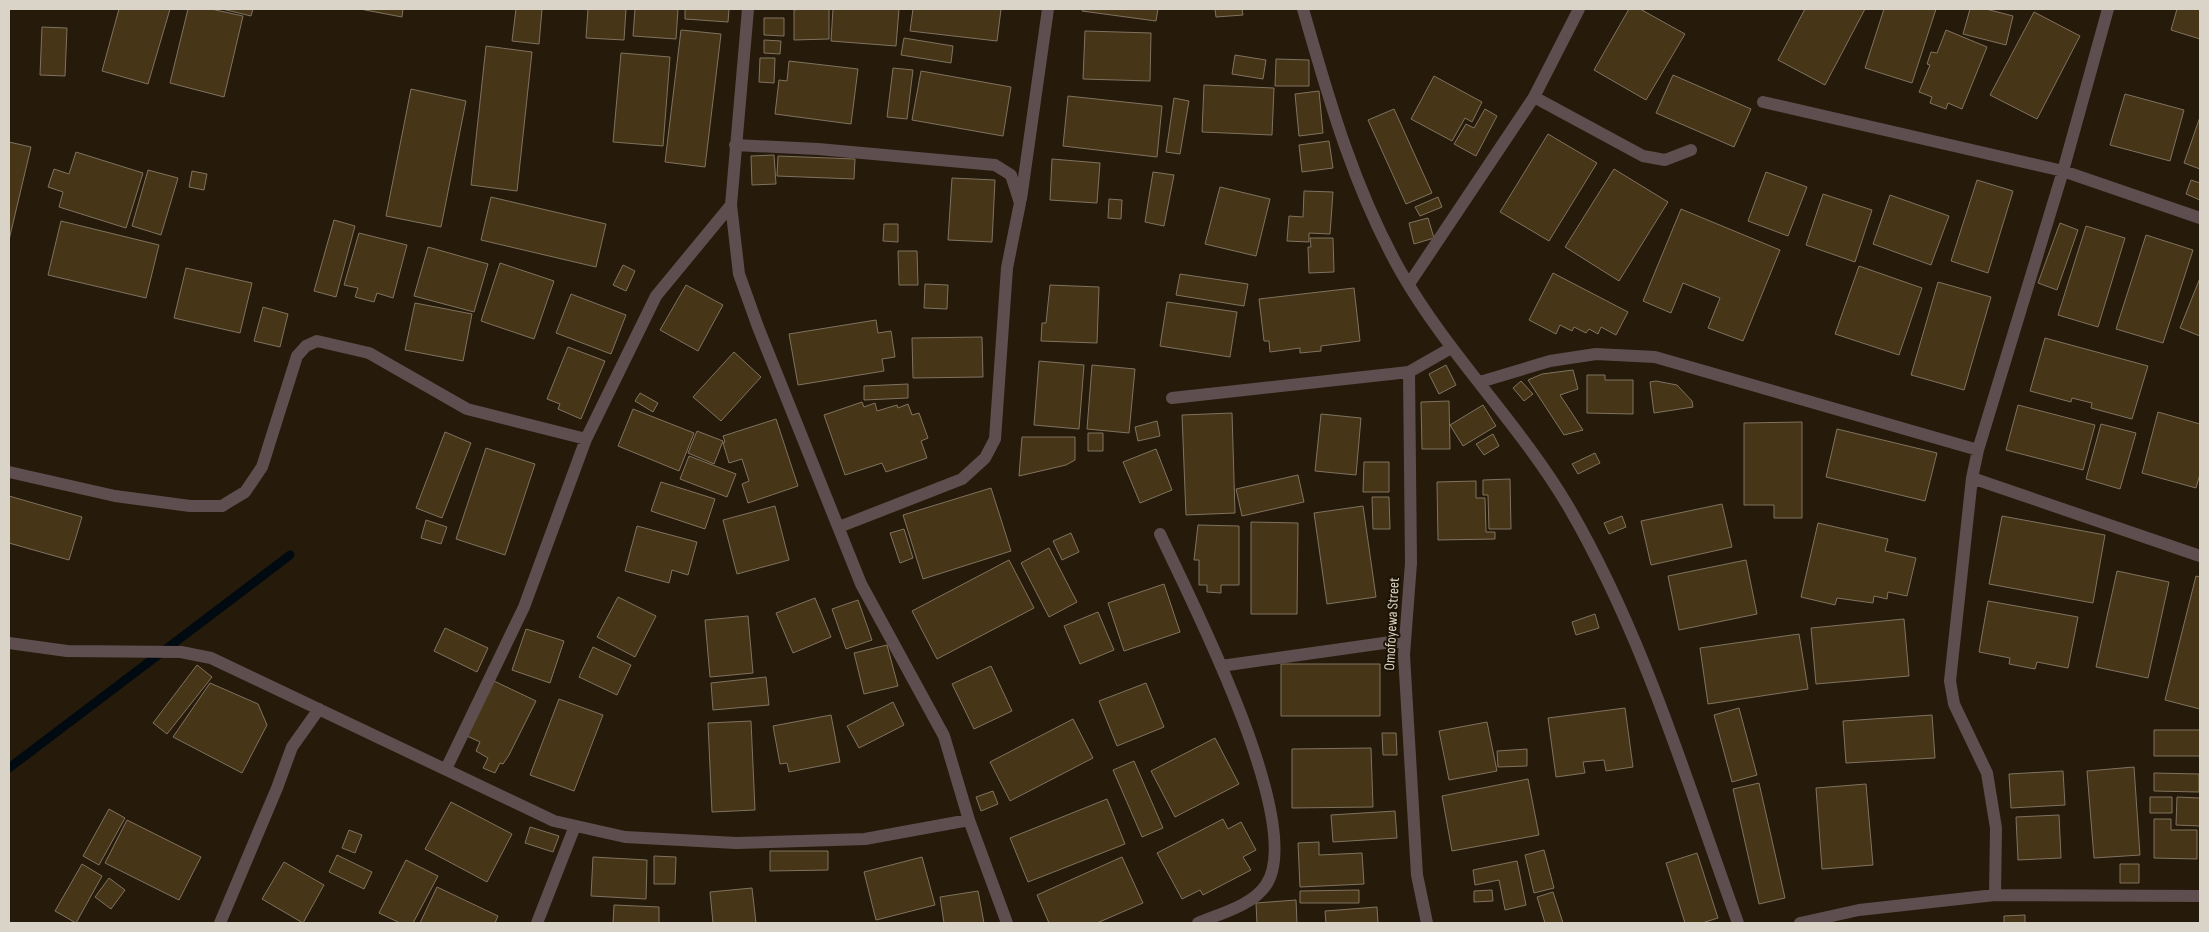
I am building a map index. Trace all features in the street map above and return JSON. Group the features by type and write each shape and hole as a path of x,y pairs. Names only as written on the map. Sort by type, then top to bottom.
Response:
{"street":[{"path":"748,9 734,145 731,205 739,274 758,327 861,584 944,736 970,820 1007,923"},
{"path":"839,527 962,479 985,458 995,439 1007,268 1020,202 1048,9"},
{"path":"1304,9 1328,94 1362,197 1409,284 1451,348 1480,382 1532,450 1568,507 1612,592 1657,698 1738,923"},
{"path":"1409,284 1534,97 1579,9"},
{"path":"1995,895 1996,828 1987,772 1954,704 1950,681 1972,478 1978,450 2063,171 2108,9"},
{"path":"1534,97 1643,156 1665,160 1690,150"},
{"path":"1763,102 2063,171 2200,218"},
{"path":"734,145 818,148 995,165 1011,175 1020,202"},
{"path":"446,769 524,607 586,439 656,296 731,205"},
{"path":"9,472 115,496 190,506 222,506 245,492 262,468 297,356 306,346 317,342 369,352 467,409 586,439"},
{"path":"1172,398 1410,372 1451,348"},
{"path":"1480,382 1550,361 1587,356 1655,357 1978,450"},
{"name":"Omofoyewa Street","path":"1410,372 1411,562 1404,655 1417,874 1427,923"},
{"path":"1972,478 2200,556"},
{"path":"1160,534 1221,666 1263,774 1276,840 1275,865 1266,886 1250,900 1198,923"},
{"path":"1221,666 1405,640"},
{"path":"9,643 67,651 181,652 211,658 554,821 625,837 736,843 865,839 970,820"},
{"path":"220,923 277,788 292,747 319,709"},
{"path":"537,923 575,826"},
{"path":"1800,923 1859,910 1995,895 2200,896"}],"building":[{"path":"119,9 170,9 148,84 102,71"},
{"path":"188,9 211,9 243,16 224,97 170,83"},
{"path":"222,9 253,9 251,16"},
{"path":"360,9 403,9 402,17"},
{"path":"516,9 542,9 539,44 512,41"},
{"path":"588,9 626,9 624,40 586,38"},
{"path":"635,9 678,9 676,39 633,36"},
{"path":"685,9 729,9 728,22 685,19"},
{"path":"829,9 829,39 794,40 794,10"},
{"path":"833,9 899,9 896,46 831,41"},
{"path":"913,9 1001,9 997,41 910,31"},
{"path":"1083,9 1158,9 1156,21 1082,11"},
{"path":"1215,9 1242,9 1243,15 1216,17"},
{"path":"1629,9 1640,9 1685,34 1646,100 1594,70"},
{"path":"1805,9 1865,9 1825,85 1778,60"},
{"path":"1884,9 1936,9 1912,83 1865,68"},
{"path":"1970,9 1986,9 2013,16 2006,45 1963,34"},
{"path":"2177,9 2200,9 2200,39 2171,30"},
{"path":"2034,12 2080,36 2037,119 1990,95"},
{"path":"764,18 784,18 784,36 764,35"},
{"path":"42,27 67,28 65,76 40,75"},
{"path":"681,30 721,34 705,167 665,162"},
{"path":"1946,30 1987,47 1962,109 1948,103 1946,109 1930,103 1932,97 1919,92 1930,65 1927,64 1931,52 1937,53"},
{"path":"1085,31 1151,33 1150,81 1083,79"},
{"path":"904,38 953,46 951,63 901,55"},
{"path":"764,40 781,41 780,54 764,53"},
{"path":"486,46 532,52 517,191 471,185"},
{"path":"621,53 670,57 663,146 613,142"},
{"path":"1235,55 1266,60 1263,79 1232,74"},
{"path":"760,58 775,58 774,83 759,82"},
{"path":"1276,59 1309,60 1309,86 1275,86"},
{"path":"789,61 858,69 851,124 775,114 779,80 787,81"},
{"path":"893,68 913,70 907,119 887,117"},
{"path":"921,71 1011,87 1003,136 912,120"},
{"path":"1673,75 1751,109 1734,147 1656,113"},
{"path":"1434,76 1482,102 1472,122 1465,118 1452,141 1411,119"},
{"path":"1204,85 1274,88 1272,135 1202,132"},
{"path":"411,89 466,101 441,227 386,216"},
{"path":"1319,91 1323,133 1299,136 1295,94"},
{"path":"2125,94 2184,110 2170,161 2110,145"},
{"path":"1068,96 1162,106 1157,157 1063,146"},
{"path":"1174,98 1189,101 1180,154 1166,152"},
{"path":"1394,109 1432,193 1406,204 1368,120"},
{"path":"1485,109 1497,116 1476,156 1454,144 1466,124 1474,128"},
{"path":"2200,117 2200,169 2184,163"},
{"path":"1548,134 1597,163 1549,241 1500,212"},
{"path":"1329,141 1333,168 1302,172 1299,145"},
{"path":"9,142 31,147 9,240"},
{"path":"76,152 143,173 126,228 59,207 63,192 48,187 54,169 69,174"},
{"path":"774,155 776,184 752,185 751,156"},
{"path":"778,156 855,159 854,179 777,176"},
{"path":"1052,159 1100,163 1097,203 1050,200"},
{"path":"1614,169 1668,202 1619,281 1565,247"},
{"path":"148,170 178,178 161,235 132,226"},
{"path":"192,171 207,174 204,190 189,187"},
{"path":"1153,172 1174,175 1164,226 1145,222"},
{"path":"1766,172 1807,187 1788,236 1748,221"},
{"path":"952,178 995,180 992,242 948,240"},
{"path":"1977,180 2013,191 1988,273 1951,261"},
{"path":"2191,180 2200,183 2200,200 2186,194"},
{"path":"1220,187 1270,199 1256,256 1205,244"},
{"path":"1304,191 1333,192 1330,234 1309,233 1309,242 1287,241 1289,216 1303,217"},
{"path":"1823,194 1872,210 1855,262 1806,245"},
{"path":"1890,195 1949,216 1931,265 1873,244"},
{"path":"491,197 606,224 596,267 481,240"},
{"path":"1438,197 1442,207 1420,216 1415,207"},
{"path":"1109,199 1122,200 1121,219 1108,218"},
{"path":"1681,209 1780,250 1743,341 1708,328 1720,298 1683,283 1671,313 1643,301"},
{"path":"1428,218 1434,238 1414,244 1409,223"},
{"path":"334,220 355,226 336,297 314,291"},
{"path":"61,221 159,245 146,298 48,275"},
{"path":"2060,223 2078,230 2057,290 2038,283"},
{"path":"884,224 898,224 898,242 883,241"},
{"path":"2086,226 2125,238 2098,327 2058,315"},
{"path":"359,233 407,245 393,298 377,293 374,302 355,297 358,288 344,285"},
{"path":"2146,235 2193,250 2163,343 2116,329"},
{"path":"1310,238 1333,238 1334,272 1309,273 1308,247 1311,247"},
{"path":"428,247 488,264 474,312 414,296"},
{"path":"898,251 917,251 918,285 899,285"},
{"path":"500,263 554,281 534,339 481,321"},
{"path":"623,265 635,271 626,291 613,285"},
{"path":"1859,266 1922,288 1899,355 1835,334"},
{"path":"186,268 252,283 240,333 174,318"},
{"path":"1553,273 1628,312 1616,335 1601,327 1598,334 1589,329 1586,333 1574,327 1572,331 1560,325 1556,334 1529,320"},
{"path":"1180,274 1248,284 1244,306 1176,295"},
{"path":"2200,278 2200,336 2180,328"},
{"path":"1938,282 1991,297 1964,390 1911,375"},
{"path":"925,284 948,285 947,309 924,308"},
{"path":"686,285 723,305 698,351 660,330"},
{"path":"1050,285 1099,287 1097,343 1041,341 1042,323 1046,323"},
{"path":"1354,288 1360,341 1321,346 1321,351 1300,353 1300,348 1270,352 1269,341 1264,341 1259,299"},
{"path":"571,294 626,315 611,354 556,333"},
{"path":"1167,302 1237,312 1230,357 1160,346"},
{"path":"415,303 472,314 463,361 405,350"},
{"path":"263,307 288,314 280,347 254,341"},
{"path":"876,320 878,333 891,331 895,357 882,359 884,371 798,385 789,334"},
{"path":"982,337 983,377 913,378 912,338"},
{"path":"2045,338 2148,366 2132,419 2091,408 2092,403 2072,398 2071,402 2030,391"},
{"path":"568,347 605,361 581,419 558,409 560,404 547,399"},
{"path":"734,352 761,377 721,421 693,397"},
{"path":"1039,361 1084,365 1079,429 1034,425"},
{"path":"1092,365 1135,369 1129,433 1087,429"},
{"path":"1446,365 1456,385 1439,394 1429,374"},
{"path":"1573,370 1578,389 1560,395 1583,430 1564,435 1528,380 1542,374"},
{"path":"1587,375 1605,375 1605,380 1633,380 1633,414 1587,413"},
{"path":"1521,381 1533,394 1524,401 1513,388"},
{"path":"1656,381 1677,385 1692,401 1693,407 1654,413 1650,382"},
{"path":"908,384 908,398 864,400 864,386"},
{"path":"640,393 658,403 653,412 635,401"},
{"path":"1449,401 1450,449 1422,449 1421,402"},
{"path":"862,402 864,407 875,403 877,411 897,405 898,408 908,404 912,415 919,413 928,438 921,441 927,458 886,472 882,463 845,475 824,415"},
{"path":"1483,405 1496,426 1463,446 1450,425"},
{"path":"2018,405 2095,425 2083,470 2006,450"},
{"path":"633,409 694,433 679,471 618,446"},
{"path":"2158,412 2200,424 2200,474 2196,488 2142,473"},
{"path":"1232,413 1235,513 1186,515 1182,415"},
{"path":"1321,414 1361,418 1356,475 1315,471"},
{"path":"776,419 798,486 748,503 742,484 749,481 742,459 729,463 723,443 725,442 723,436"},
{"path":"1157,421 1160,436 1138,441 1135,427"},
{"path":"1802,422 1802,518 1774,518 1774,505 1744,505 1744,423"},
{"path":"2101,424 2136,433 2120,489 2086,479"},
{"path":"1837,429 1937,453 1925,501 1826,477"},
{"path":"697,431 723,441 714,464 688,453"},
{"path":"445,432 471,443 442,518 416,508"},
{"path":"1088,433 1103,433 1103,451 1088,451"},
{"path":"1493,434 1499,446 1484,455 1476,444"},
{"path":"1022,437 1075,437 1075,460 1066,465 1019,476"},
{"path":"486,448 535,464 505,555 456,539"},
{"path":"1156,449 1172,490 1140,503 1123,462"},
{"path":"1595,453 1600,463 1578,474 1572,464"},
{"path":"689,456 736,474 727,497 680,479"},
{"path":"1364,462 1389,462 1389,492 1363,492"},
{"path":"1298,475 1304,502 1242,516 1236,489"},
{"path":"1510,479 1511,529 1489,529 1488,495 1483,495 1483,480"},
{"path":"1476,481 1476,498 1485,498 1486,532 1495,532 1495,539 1438,540 1437,482"},
{"path":"661,482 715,499 705,529 651,511"},
{"path":"991,488 1011,551 923,579 903,515"},
{"path":"9,496 82,517 69,560 9,543"},
{"path":"1372,497 1389,497 1390,529 1373,529"},
{"path":"1722,504 1732,547 1651,565 1641,521"},
{"path":"775,506 789,560 737,574 723,520"},
{"path":"1363,506 1376,597 1327,604 1314,513"},
{"path":"1622,516 1626,527 1609,534 1604,523"},
{"path":"2002,516 2105,535 2093,603 1989,584"},
{"path":"426,520 447,527 441,544 421,538"},
{"path":"1251,522 1298,523 1297,614 1251,614"},
{"path":"1818,523 1888,539 1885,551 1916,558 1907,596 1888,592 1887,599 1874,596 1873,603 1837,598 1835,605 1801,597"},
{"path":"1198,525 1239,526 1239,585 1221,585 1221,593 1207,592 1207,585 1199,585 1199,560 1194,560"},
{"path":"637,526 697,542 688,575 672,570 669,583 625,571"},
{"path":"904,529 913,558 900,563 890,533"},
{"path":"1071,533 1079,552 1062,560 1053,541"},
{"path":"1049,548 1077,602 1049,617 1021,563"},
{"path":"1009,560 1034,608 937,659 912,611"},
{"path":"1746,560 1757,614 1679,630 1668,576"},
{"path":"2117,571 2169,582 2148,678 2096,667"},
{"path":"2196,576 2200,577 2200,709 2165,700"},
{"path":"1164,584 1180,632 1124,651 1108,603"},
{"path":"618,597 656,616 635,657 597,637"},
{"path":"815,598 831,637 793,653 776,613"},
{"path":"858,600 872,640 846,649 832,609"},
{"path":"1988,601 2078,617 2068,668 2037,662 2035,669 2009,664 2010,658 1979,652"},
{"path":"1098,612 1114,650 1080,664 1064,626"},
{"path":"1595,614 1599,628 1576,635 1572,622"},
{"path":"748,616 753,673 710,677 705,620"},
{"path":"1904,619 1909,676 1816,684 1811,628"},
{"path":"445,628 488,648 477,672 434,651"},
{"path":"526,629 564,641 550,683 512,670"},
{"path":"1799,634 1808,689 1708,704 1700,648"},
{"path":"887,645 898,686 864,694 854,653"},
{"path":"593,647 631,665 617,695 579,677"},
{"path":"1281,664 1380,664 1380,716 1281,716"},
{"path":"197,665 212,677 167,734 153,723"},
{"path":"991,666 1012,711 974,729 952,684"},
{"path":"766,677 769,705 713,710 711,683"},
{"path":"494,681 536,701 509,755 503,764 500,763 495,773 483,768 488,758 476,751 480,742 467,736"},
{"path":"210,683 258,704 267,725 242,773 173,737"},
{"path":"1146,683 1164,727 1117,746 1099,701"},
{"path":"559,699 603,715 574,791 530,775"},
{"path":"893,702 904,725 859,748 847,726"},
{"path":"1625,708 1633,767 1606,771 1604,760 1583,762 1585,773 1556,777 1548,718"},
{"path":"1739,708 1757,775 1732,782 1714,715"},
{"path":"831,715 840,762 789,772 787,763 780,764 773,726"},
{"path":"1932,715 1935,758 1846,763 1843,721"},
{"path":"1073,719 1093,758 1010,801 990,762"},
{"path":"751,721 755,810 712,812 708,723"},
{"path":"1487,722 1497,771 1449,780 1439,731"},
{"path":"2154,730 2200,730 2200,756 2154,756"},
{"path":"1382,733 1396,733 1397,755 1383,755"},
{"path":"1215,738 1239,784 1175,817 1151,771"},
{"path":"1371,748 1373,807 1292,808 1292,749"},
{"path":"1527,749 1527,766 1498,767 1497,751"},
{"path":"1134,761 1163,828 1142,837 1113,770"},
{"path":"2134,767 2140,855 2094,858 2087,771"},
{"path":"2063,771 2065,805 2011,808 2009,774"},
{"path":"2154,773 2199,774 2199,792 2154,791"},
{"path":"1528,779 1539,835 1452,851 1442,796"},
{"path":"1759,783 1785,898 1759,904 1733,789"},
{"path":"1866,784 1873,865 1822,869 1816,788"},
{"path":"993,791 998,804 981,811 976,797"},
{"path":"2150,797 2172,797 2172,813 2150,813"},
{"path":"2177,797 2200,798 2200,826 2176,825"},
{"path":"1107,799 1125,844 1028,882 1010,838"},
{"path":"451,802 512,834 487,882 425,849"},
{"path":"109,809 125,818 99,865 83,856"},
{"path":"1395,811 1397,838 1333,842 1331,815"},
{"path":"2059,815 2061,858 2018,860 2016,817"},
{"path":"1223,819 1228,829 1241,822 1256,850 1243,857 1251,870 1203,895 1200,890 1182,899 1157,853"},
{"path":"2154,819 2171,819 2171,830 2197,830 2197,859 2154,858"},
{"path":"127,820 201,857 179,900 105,863"},
{"path":"530,827 559,836 553,852 525,843"},
{"path":"349,830 362,835 355,853 342,848"},
{"path":"1319,842 1319,855 1362,853 1364,884 1300,887 1298,843"},
{"path":"1544,850 1554,888 1534,893 1525,855"},
{"path":"770,851 828,851 828,870 770,871"},
{"path":"1697,853 1718,918 1702,923 1685,923 1666,863"},
{"path":"337,855 372,872 364,889 329,872"},
{"path":"654,856 676,857 675,884 654,884"},
{"path":"593,857 647,860 646,899 591,896"},
{"path":"922,857 935,905 876,920 864,872"},
{"path":"1122,857 1143,903 1097,923 1049,923 1037,895"},
{"path":"406,860 438,876 413,923 400,923 379,913"},
{"path":"1517,861 1526,905 1505,910 1499,880 1475,885 1473,870"},
{"path":"284,862 324,885 303,923 262,899"},
{"path":"82,864 102,876 76,923 55,911"},
{"path":"2120,864 2139,864 2139,883 2120,883"},
{"path":"109,878 125,890 111,909 95,897"},
{"path":"437,887 498,916 495,923 420,923"},
{"path":"752,888 756,923 713,923 710,892"},
{"path":"1359,890 1359,903 1300,903 1300,891"},
{"path":"1492,890 1493,901 1474,902 1474,891"},
{"path":"978,891 984,923 944,923 940,897"},
{"path":"1553,892 1563,923 1545,923 1537,897"},
{"path":"1296,900 1297,923 1257,923 1256,903"},
{"path":"614,905 659,907 659,923 613,923"},
{"path":"1377,907 1378,923 1326,923 1325,911"},
{"path":"2025,915 2025,923 2004,923 2004,916"}],"waterway":[{"path":"9,768 290,555"}]}
